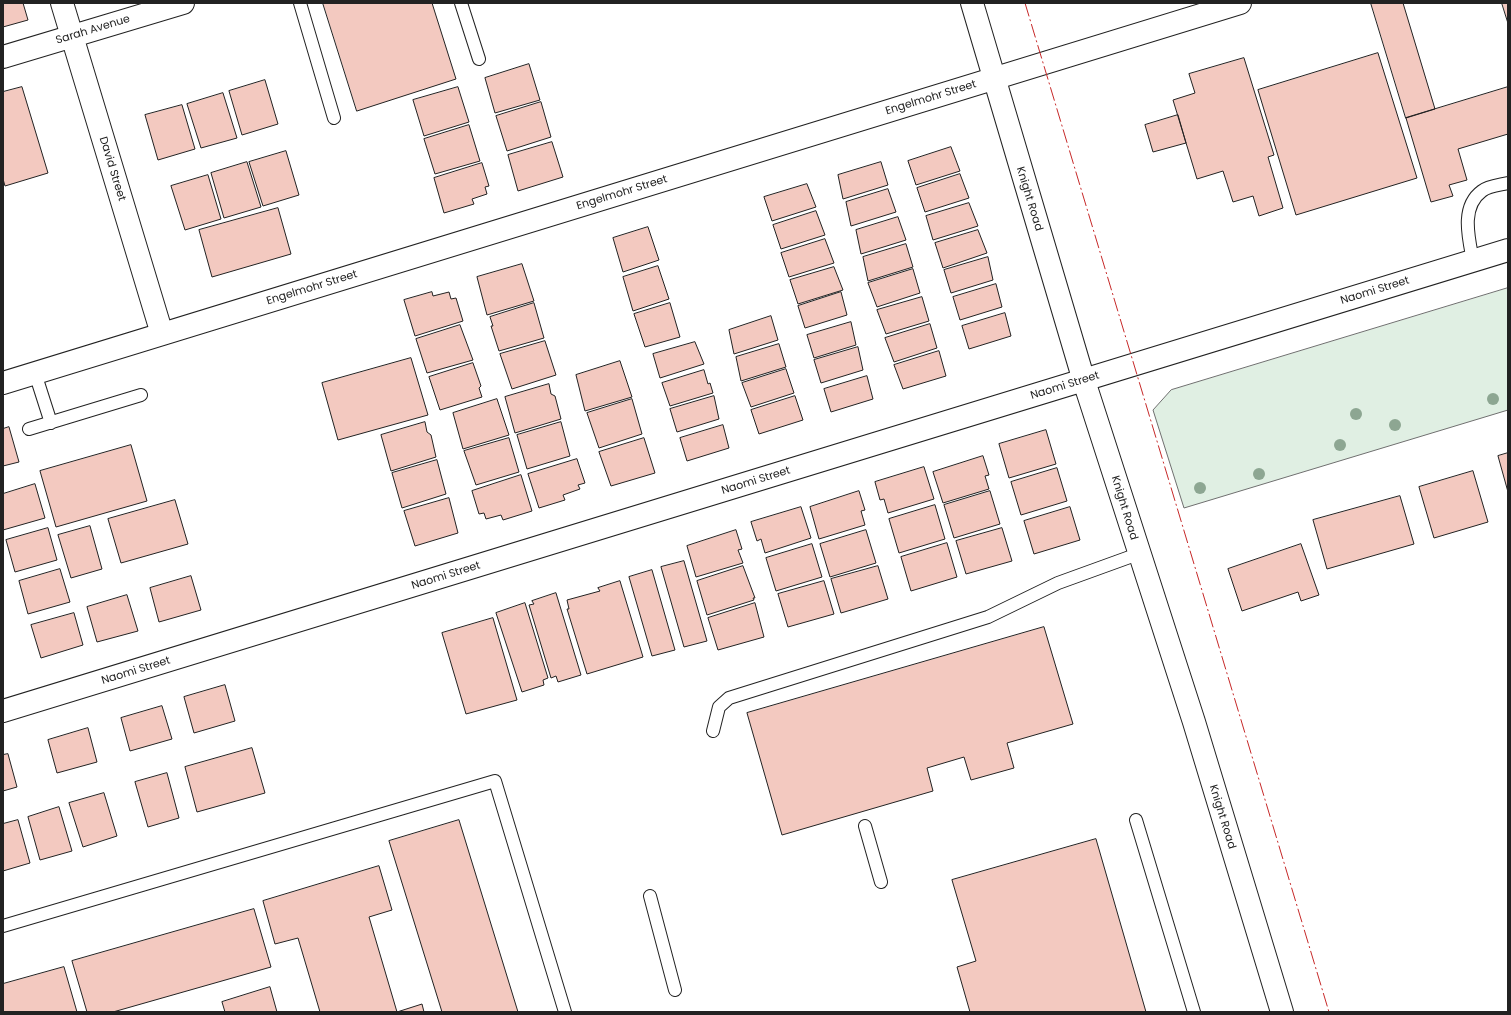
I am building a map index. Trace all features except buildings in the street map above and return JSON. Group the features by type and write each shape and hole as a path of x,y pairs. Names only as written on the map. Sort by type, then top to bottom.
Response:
{"street":[{"name":"David Street","path":"62,3 162,334"},
{"name":"Sarah Avenue","path":"3,57 183,3"},
{"name":"Knight Road","path":"972,3 1084,381 1138,554 1194,722 1282,1012"},
{"name":"Engelmohr Street","path":"3,383 1240,3"},
{"name":"Naomi Street","path":"3,712 1508,250"}],"lane":[{"path":"300,3 334,118"},
{"path":"461,3 479,59"},
{"path":"1473,261 1467,223 1472,200 1482,190 1508,182"},
{"path":"35,373 51,422"},
{"path":"28,429 141,395"},
{"path":"713,731 719,707 729,698 988,617 1058,583 1138,554"},
{"path":"3,926 495,780 565,1012"},
{"path":"1136,820 1194,1012"},
{"path":"865,826 881,882"},
{"path":"650,896 675,990"}],"green space":[{"path":"1508,288 1508,410 1184,508 1153,410 1171,390"}],"power":[{"path":"1025,3 1329,1012"}]}
